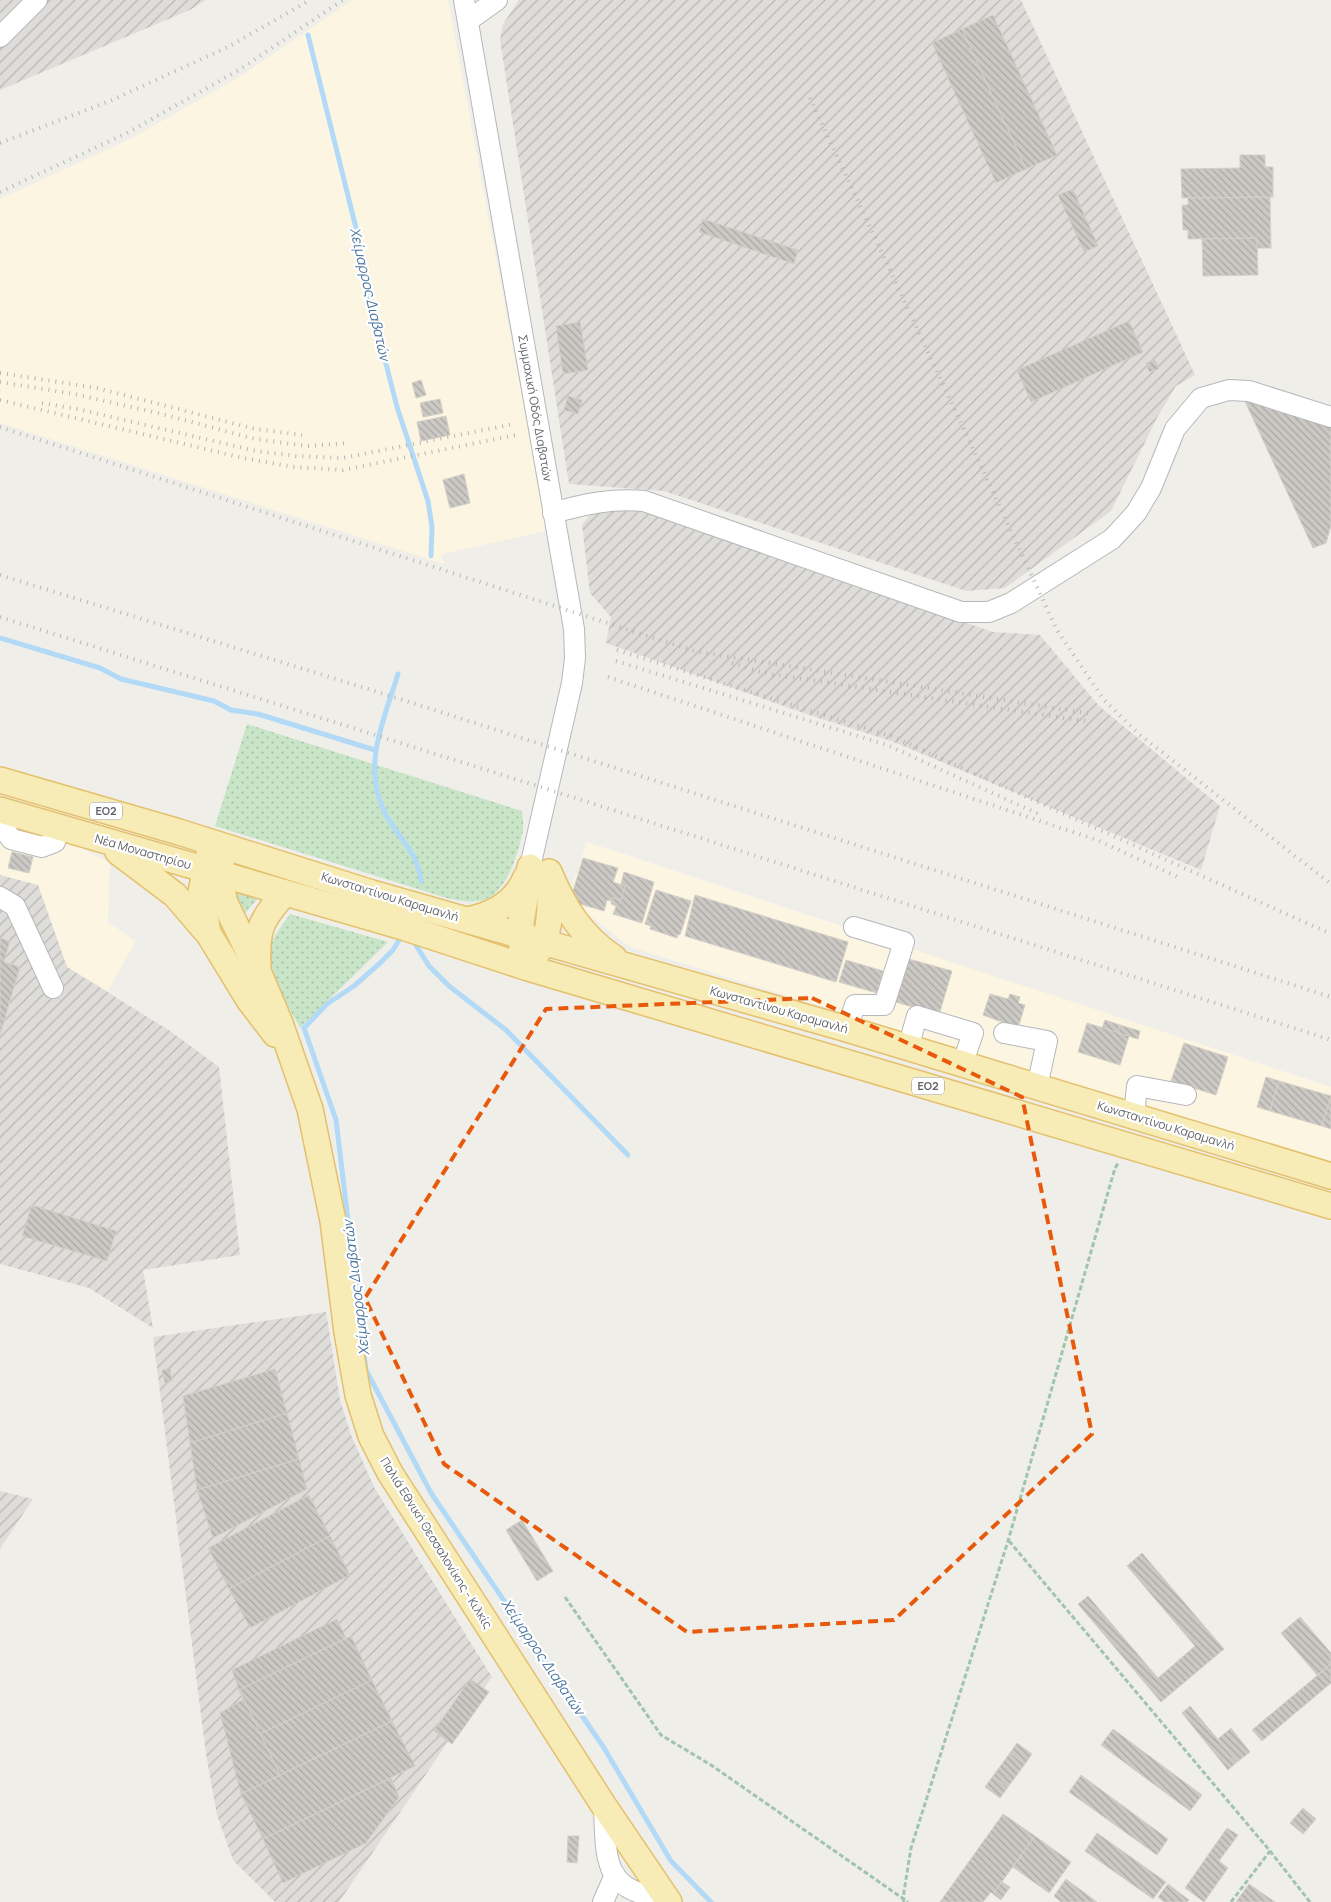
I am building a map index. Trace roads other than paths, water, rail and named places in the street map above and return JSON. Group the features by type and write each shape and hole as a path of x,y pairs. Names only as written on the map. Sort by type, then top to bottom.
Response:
{"main road":[{"name":"ΕΟ2","path":"0,780 218,844"},
{"name":"Νέα Μοναστηρίου","path":"1,818 94,838 286,893"},
{"path":"94,838 125,857 167,888 208,933"},
{"name":"Παλιά Εθνική Θεσσαλονίκης - Κιλκίς","path":"218,844 201,899 208,933 249,1000 291,1054"},
{"name":"Κωνσταντίνου Καραμανλή","path":"218,844 533,940 847,1029 1331,1176"},
{"path":"468,920 482,917 507,903 525,881 540,870"},
{"path":"525,966 533,940 540,870"},
{"path":"540,870 574,922 608,954 627,966"},
{"name":"Παλιά Εθνική Θεσσαλονίκης - Κιλκίς","path":"211,871 258,970 291,1054 315,1126 333,1221 354,1370 362,1411 371,1436 390,1474 604,1806 667,1900"},
{"name":"Κωνσταντίνου Καραμανλή","path":"286,893 1331,1206"},
{"path":"258,970 257,941 260,927 270,910 286,893"}],"street":[{"path":"0,37 37,0"},
{"name":"Συμμαχική Οδός Διαβατών","path":"464,0 572,613 575,658 566,717 542,815 540,870"},
{"path":"469,20 497,0"},
{"path":"553,513 595,502 623,499 644,501 961,612 989,612 1011,603 1112,539 1136,513 1151,488 1175,429 1201,398 1229,390 1249,391 1331,417"},
{"path":"1,818 11,839 42,847 55,842"},
{"path":"0,897 14,906 53,988"},
{"path":"847,1029 855,1005 884,1005 904,942 854,927"},
{"path":"908,1048 918,1016 973,1033 962,1065"},
{"path":"1004,1033 1047,1041 1037,1087"},
{"path":"1134,1116 1137,1086 1186,1095"},
{"path":"604,1806 606,1846 615,1875 623,1885 637,1894 667,1900"},
{"path":"603,1902 615,1875"}],"waterway":[{"name":"Χείμαρρος Διαβατών","path":"308,35 361,248 367,289 397,407 428,501 432,527 431,556"},
{"path":"0,638 100,668 121,679 214,701 231,710 258,714 375,750"},
{"name":"Χείμαρρος Διαβατών","path":"398,674 378,742 375,776 378,794 384,811 416,861 421,881"},
{"name":"Χείμαρρος Διαβατών","path":"404,938 401,937 393,950 379,964 354,986 327,1004 304,1028 336,1120 366,1370 431,1493 604,1748 671,1861 711,1902"},
{"name":"Χείμαρρος Διαβατών","path":"414,942 429,966 449,986 506,1030 628,1155"}],"railway":[{"path":"0,143 110,101 228,47 310,0"},
{"path":"0,192 127,133 239,70 343,0"},
{"path":"810,98 1057,630 1104,700 1140,735 1331,884"},
{"path":"0,373 97,388 255,429 302,435"},
{"path":"0,382 74,394 158,413 255,439 307,446 348,443"},
{"path":"0,400 243,458 294,467 343,470 516,435"},
{"path":"42,403 82,410 256,451 296,456 343,458 514,424"},
{"path":"0,427 694,651 1092,714"},
{"path":"0,575 381,693 1331,997"},
{"path":"0,617 547,789 1331,1040"},
{"path":"617,650 891,736 1331,934"},
{"path":"616,661 887,745 1043,816"},
{"path":"732,663 764,673 1091,722"},
{"path":"608,677 1097,840 1182,879"}]}
